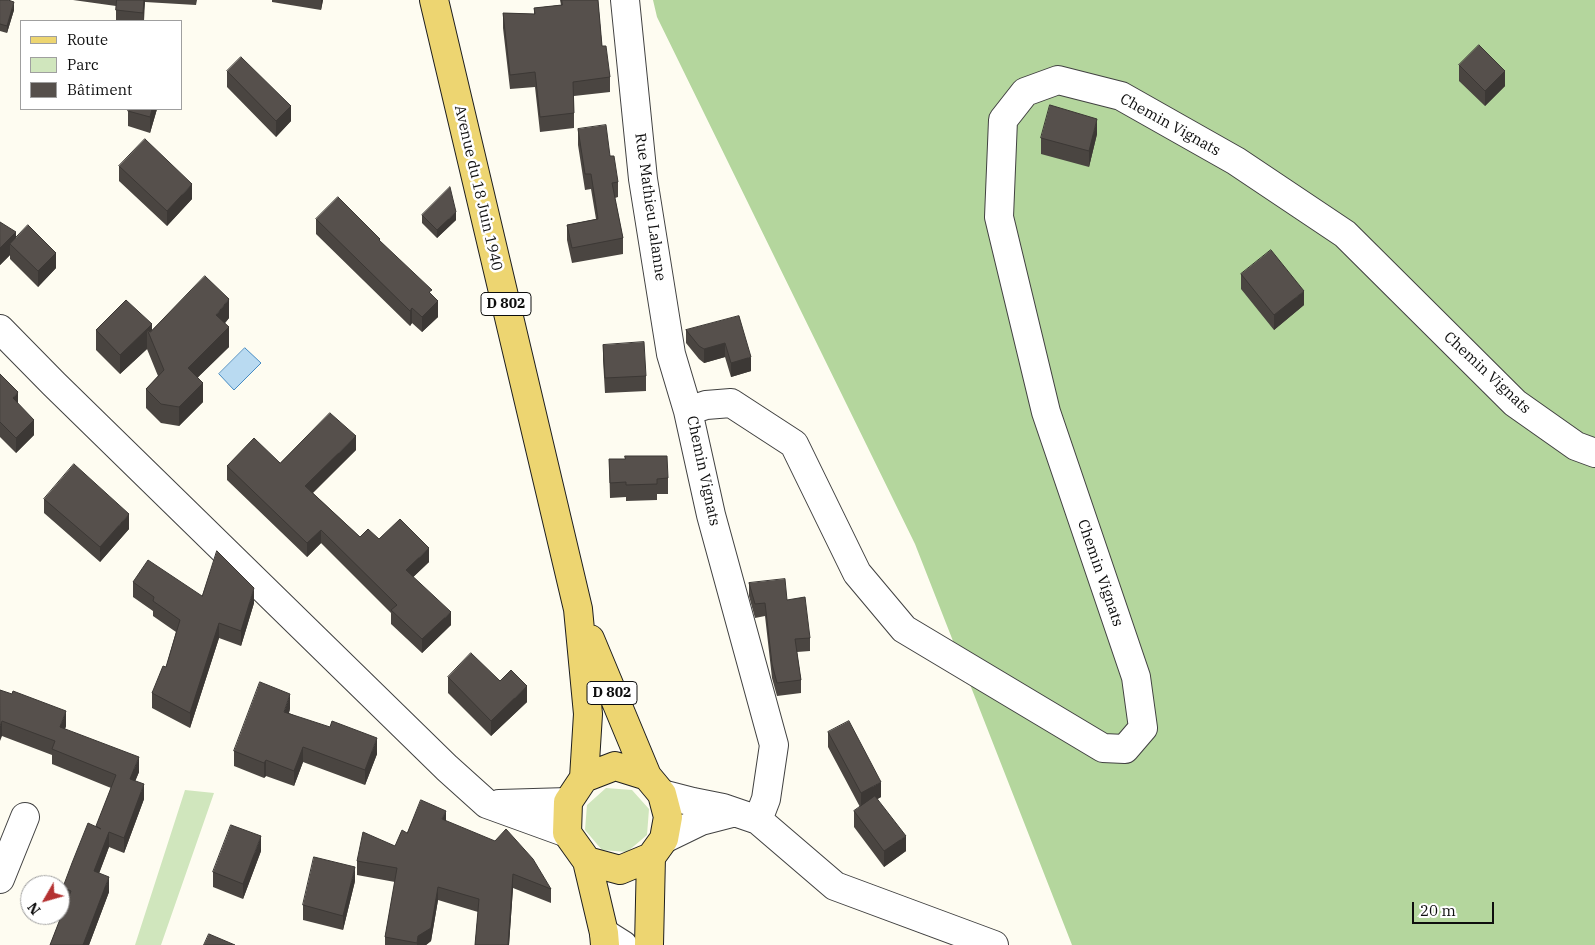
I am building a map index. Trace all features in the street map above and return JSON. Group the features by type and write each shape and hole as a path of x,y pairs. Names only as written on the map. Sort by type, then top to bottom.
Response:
{"main road":[{"name":"Avenue du 18 Juin 1940","path":"434,0 578,609 588,714 584,778"},
{"name":"Avenue du 18 Juin 1940","path":"578,609 654,785"},
{"path":"611,941 588,861 567,833 568,802 584,778 615,766 654,785 668,817 658,848 649,945"},
{"path":"588,861 620,870 658,848"}],"street":[{"name":"Rue Mathieu Lalanne","path":"625,0 644,179 671,354 688,411"},
{"name":"Chemin Vignats","path":"747,816 766,799 774,745 711,515 688,411 706,405 730,403 794,444 857,573 904,629 1103,748 1125,749 1143,728 1136,677 1046,412 999,217 1003,120 1025,92 1058,80 1121,96 1236,161 1345,234 1515,403 1576,446 1595,453"},
{"path":"0,329 61,391 440,761 487,804 567,833"},
{"path":"654,785 747,816 835,886 994,945"},
{"path":"487,804 568,802"},
{"path":"658,848 700,820 747,816"},
{"path":"0,879 25,817"}],"green space":[{"path":"653,0 1595,0 1595,945 1072,945 915,544 657,17"},
{"path":"606,788 632,790 649,809 647,835 627,852 602,850 585,830 587,805"},
{"path":"185,790 214,793 161,945 135,945"}],"water":[{"path":"245,348 261,363 234,390 219,374"}],"building":[{"path":"0,0 14,2 7,26 0,24"},
{"path":"117,0 144,0 143,13 116,10"},
{"path":"562,0 598,0 602,46 606,46 610,77 573,82 574,113 540,117 535,72 510,75 503,13 535,14 534,8 562,5"},
{"path":"1479,45 1505,71 1485,91 1459,65"},
{"path":"241,57 291,106 276,121 227,71"},
{"path":"1050,105 1097,119 1089,151 1041,138"},
{"path":"128,110 152,110 150,117"},
{"path":"606,125 610,156 614,156 618,182 612,183 623,238 572,248 567,225 598,219 591,174 585,174 578,129"},
{"path":"145,139 192,184 167,211 119,166"},
{"path":"450,187 456,212 437,230 422,215"},
{"path":"338,197 379,240 432,290 429,292 438,301 422,317 412,308 410,311 316,219"},
{"path":"0,222 16,232 0,248"},
{"path":"28,225 56,253 38,271 10,244"},
{"path":"1271,250 1304,291 1274,315 1241,274"},
{"path":"205,276 229,299 216,315 229,327 188,368 203,383 179,407 161,404 146,389 164,370 147,329 150,332"},
{"path":"126,300 152,324 120,355 96,330"},
{"path":"739,316 751,357 731,363 725,343 704,349 699,346 686,330"},
{"path":"644,342 646,376 605,378 603,345"},
{"path":"0,374 18,392 13,398 34,420 16,438 0,422"},
{"path":"330,413 356,436 305,486 360,537 368,529 379,539 400,519 429,548 406,570 451,612 422,639 391,610 397,605 321,530 307,543 227,466 254,438 280,463"},
{"path":"625,456 667,456 668,478 657,479 657,484 626,485 626,482 610,483 609,459 625,459"},
{"path":"74,464 129,514 100,547 44,499"},
{"path":"217,551 254,588 241,631 219,623 190,713 152,693 163,666 166,667 180,620 153,601 154,597 133,582 148,560 202,596"},
{"path":"785,579 787,600 805,597 810,638 795,639 801,680 777,683 772,664 765,603 755,604 749,583"},
{"path":"471,653 500,681 511,670 527,686 491,721 448,677"},
{"path":"260,682 290,694 284,712 330,727 332,721 377,738 365,770 303,747 294,771 266,760 264,763 234,751"},
{"path":"0,690 12,694 13,691 66,711 60,727 139,757 130,779 144,784 124,838 109,832 94,871 109,877 83,945 50,945 58,925 70,925 71,891 70,875 68,875 88,823 101,829 96,826 116,775 52,749 55,741 2,721 0,726"},
{"path":"849,721 881,782 861,793 828,732"},
{"path":"875,796 906,836 884,851 854,811"},
{"path":"421,800 446,811 442,819 495,841 506,829 533,859 551,889 513,874 508,945 475,945 479,899 438,887 431,928 418,936 417,943 385,937 397,868 357,861 363,832 395,846 402,830 407,833"},
{"path":"231,825 261,836 243,884 213,872"},
{"path":"314,857 355,867 343,916 303,905"},
{"path":"209,934 235,945 204,945"}]}
